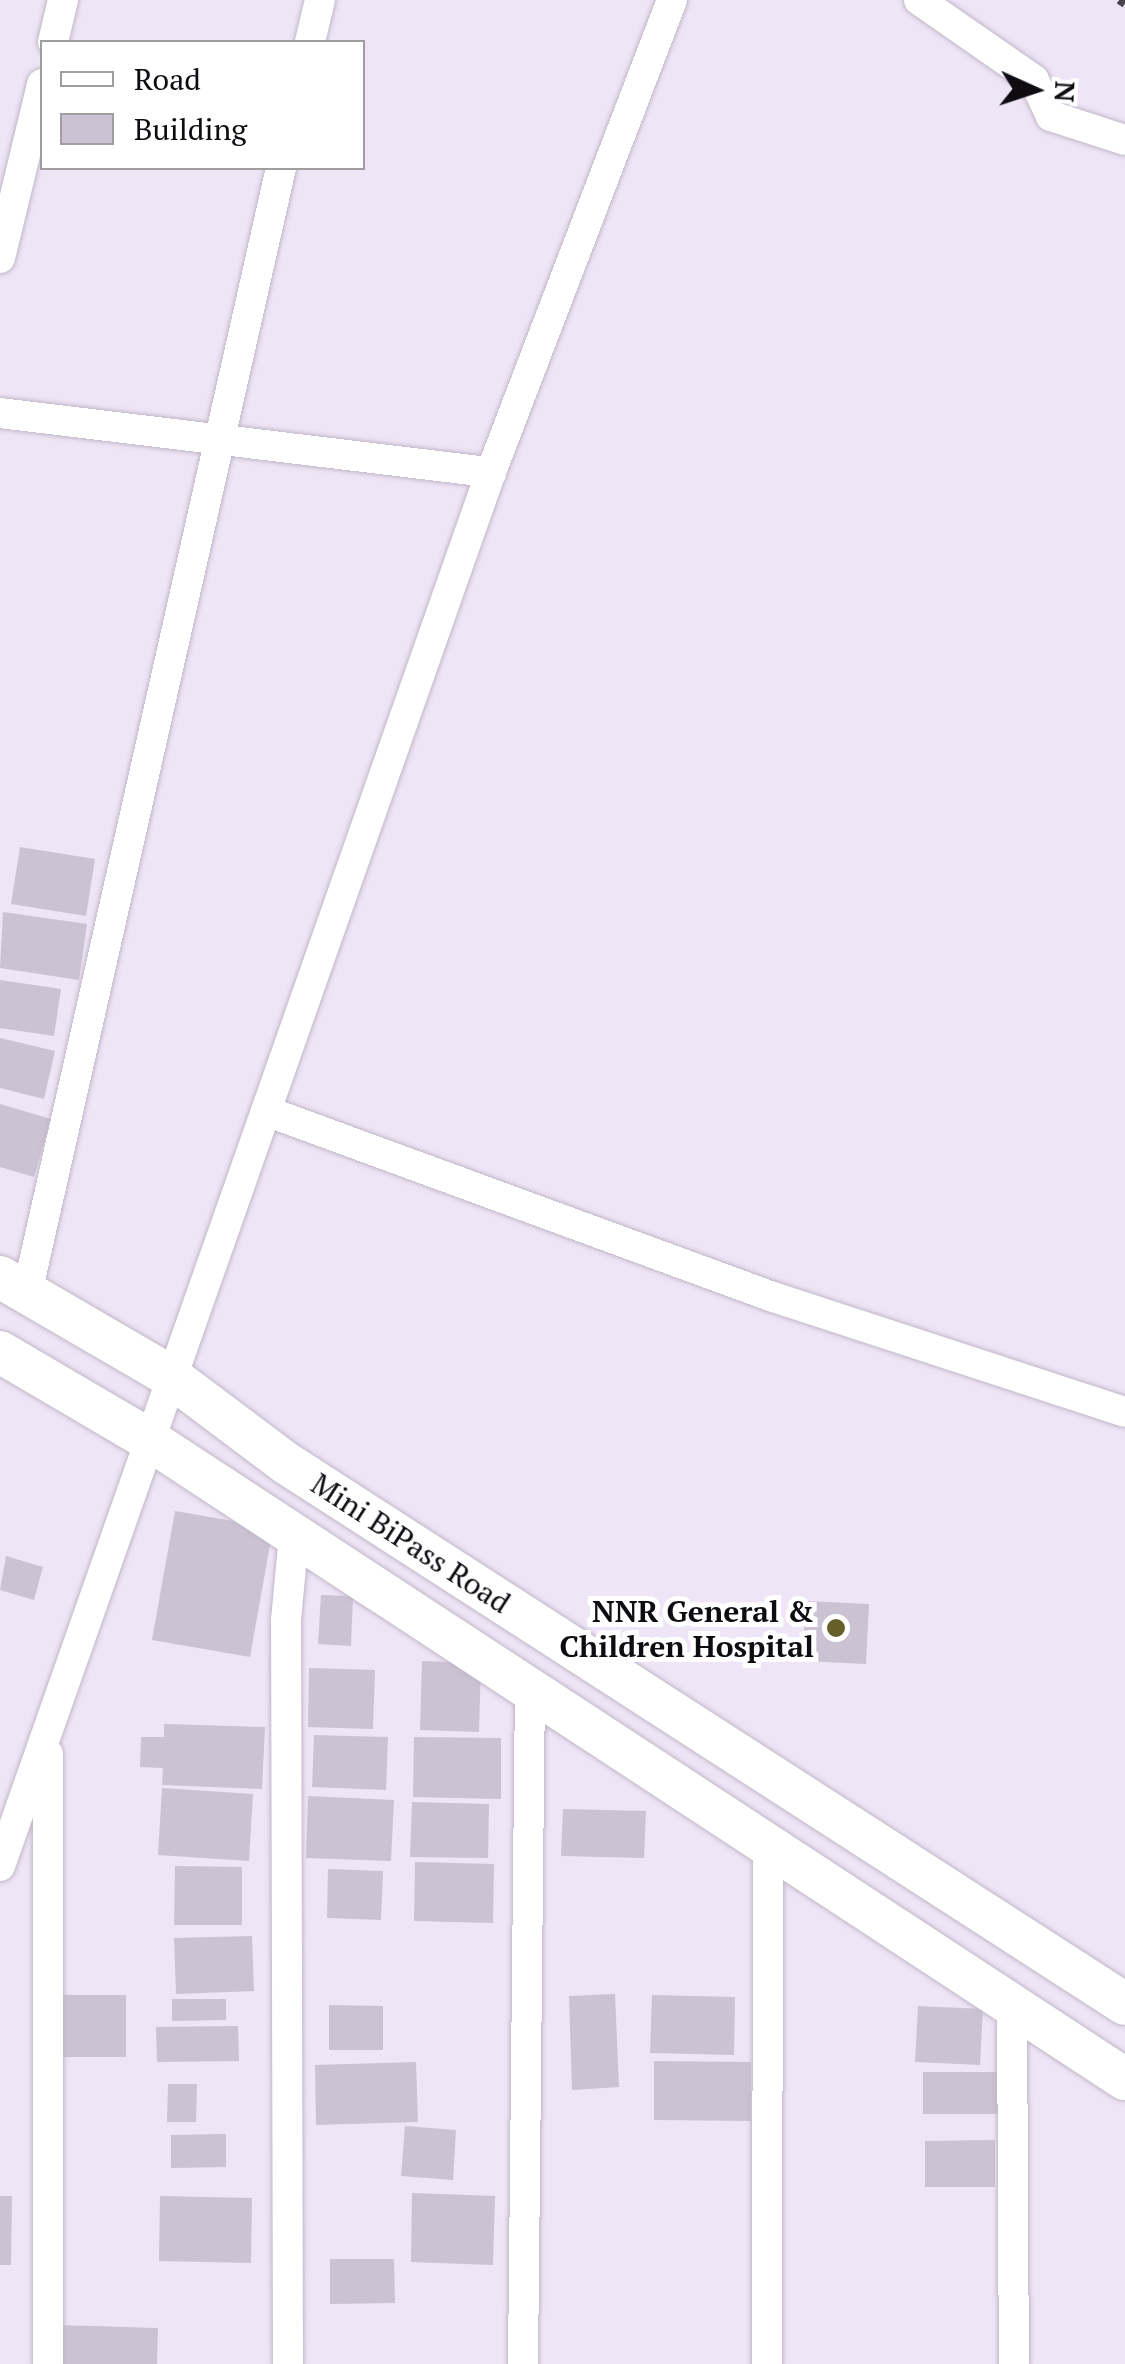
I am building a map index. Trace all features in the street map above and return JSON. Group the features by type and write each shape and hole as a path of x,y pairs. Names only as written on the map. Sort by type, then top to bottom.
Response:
{"street":[{"path":"53,40 63,0"},
{"path":"310,40 320,0"},
{"path":"0,1866 491,472 672,0"},
{"path":"919,0 1034,80 1051,116 1125,140"},
{"path":"0,258 40,92"},
{"path":"14,1285 281,170"},
{"path":"0,413 491,472"},
{"path":"266,1112 773,1296 1125,1412"},
{"name":"Mini BiPass Road","path":"14,1285 170,1376 286,1463 1125,2004"},
{"path":"0,1352 148,1439 1125,2079"},
{"path":"288,2364 286,1620 294,1536"},
{"path":"524,2364 530,1689"},
{"path":"48,1731 48,2364"},
{"path":"767,2364 768,1845"},
{"path":"1012,2006 1014,2364"}],"building":[{"path":"20,847 95,859 86,916 11,904"},
{"path":"3,912 87,924 79,980 0,968"},
{"path":"0,980 61,989 54,1036 0,1028"},
{"path":"0,1038 55,1051 44,1099 0,1088"},
{"path":"0,1104 51,1119 34,1177 0,1167"},
{"path":"175,1511 273,1528 250,1657 152,1640"},
{"path":"6,1556 43,1567 34,1600 0,1590"},
{"path":"321,1595 353,1596 351,1646 318,1644"},
{"path":"805,1601 869,1604 866,1664 803,1661"},
{"path":"422,1661 481,1663 479,1732 420,1730"},
{"path":"309,1668 375,1670 373,1729 308,1727"},
{"path":"164,1724 265,1727 262,1789 162,1785 163,1768 140,1767 141,1737 164,1737"},
{"path":"314,1735 388,1737 386,1790 312,1787"},
{"path":"414,1737 501,1738 501,1799 413,1797"},
{"path":"162,1788 253,1794 249,1861 158,1855"},
{"path":"308,1796 394,1800 391,1861 306,1858"},
{"path":"412,1802 489,1804 488,1858 410,1857"},
{"path":"563,1809 646,1811 644,1858 561,1856"},
{"path":"415,1862 494,1864 493,1923 414,1921"},
{"path":"175,1866 242,1867 242,1925 174,1925"},
{"path":"328,1869 383,1871 381,1920 327,1918"},
{"path":"252,1936 254,1991 176,1994 174,1938"},
{"path":"615,1994 619,2087 572,2090 569,1996"},
{"path":"44,1995 126,1995 126,2057 44,2057"},
{"path":"652,1995 735,1997 734,2055 650,2053"},
{"path":"172,1999 226,1999 226,2020 172,2021"},
{"path":"329,2005 383,2006 383,2050 329,2050"},
{"path":"918,2006 983,2009 980,2065 915,2062"},
{"path":"238,2026 239,2061 157,2062 156,2027"},
{"path":"654,2061 751,2062 751,2121 654,2120"},
{"path":"416,2062 418,2122 316,2125 315,2065"},
{"path":"923,2072 999,2072 999,2114 923,2114"},
{"path":"168,2084 197,2084 196,2122 167,2122"},
{"path":"405,2126 456,2130 453,2180 401,2176"},
{"path":"226,2134 226,2167 171,2168 171,2135"},
{"path":"995,2140 995,2187 925,2187 925,2141"},
{"path":"412,2193 495,2196 493,2265 411,2262"},
{"path":"0,2196 12,2196 11,2265 0,2265"},
{"path":"160,2196 252,2198 251,2263 159,2261"},
{"path":"330,2259 394,2259 395,2303 330,2304"},
{"path":"59,2325 158,2328 157,2364 58,2364"}],"railway":[{"path":"1119,0 1125,4"}],"place":[{"name":"NNR General & Children Hospital","path":"836,1628"}]}
